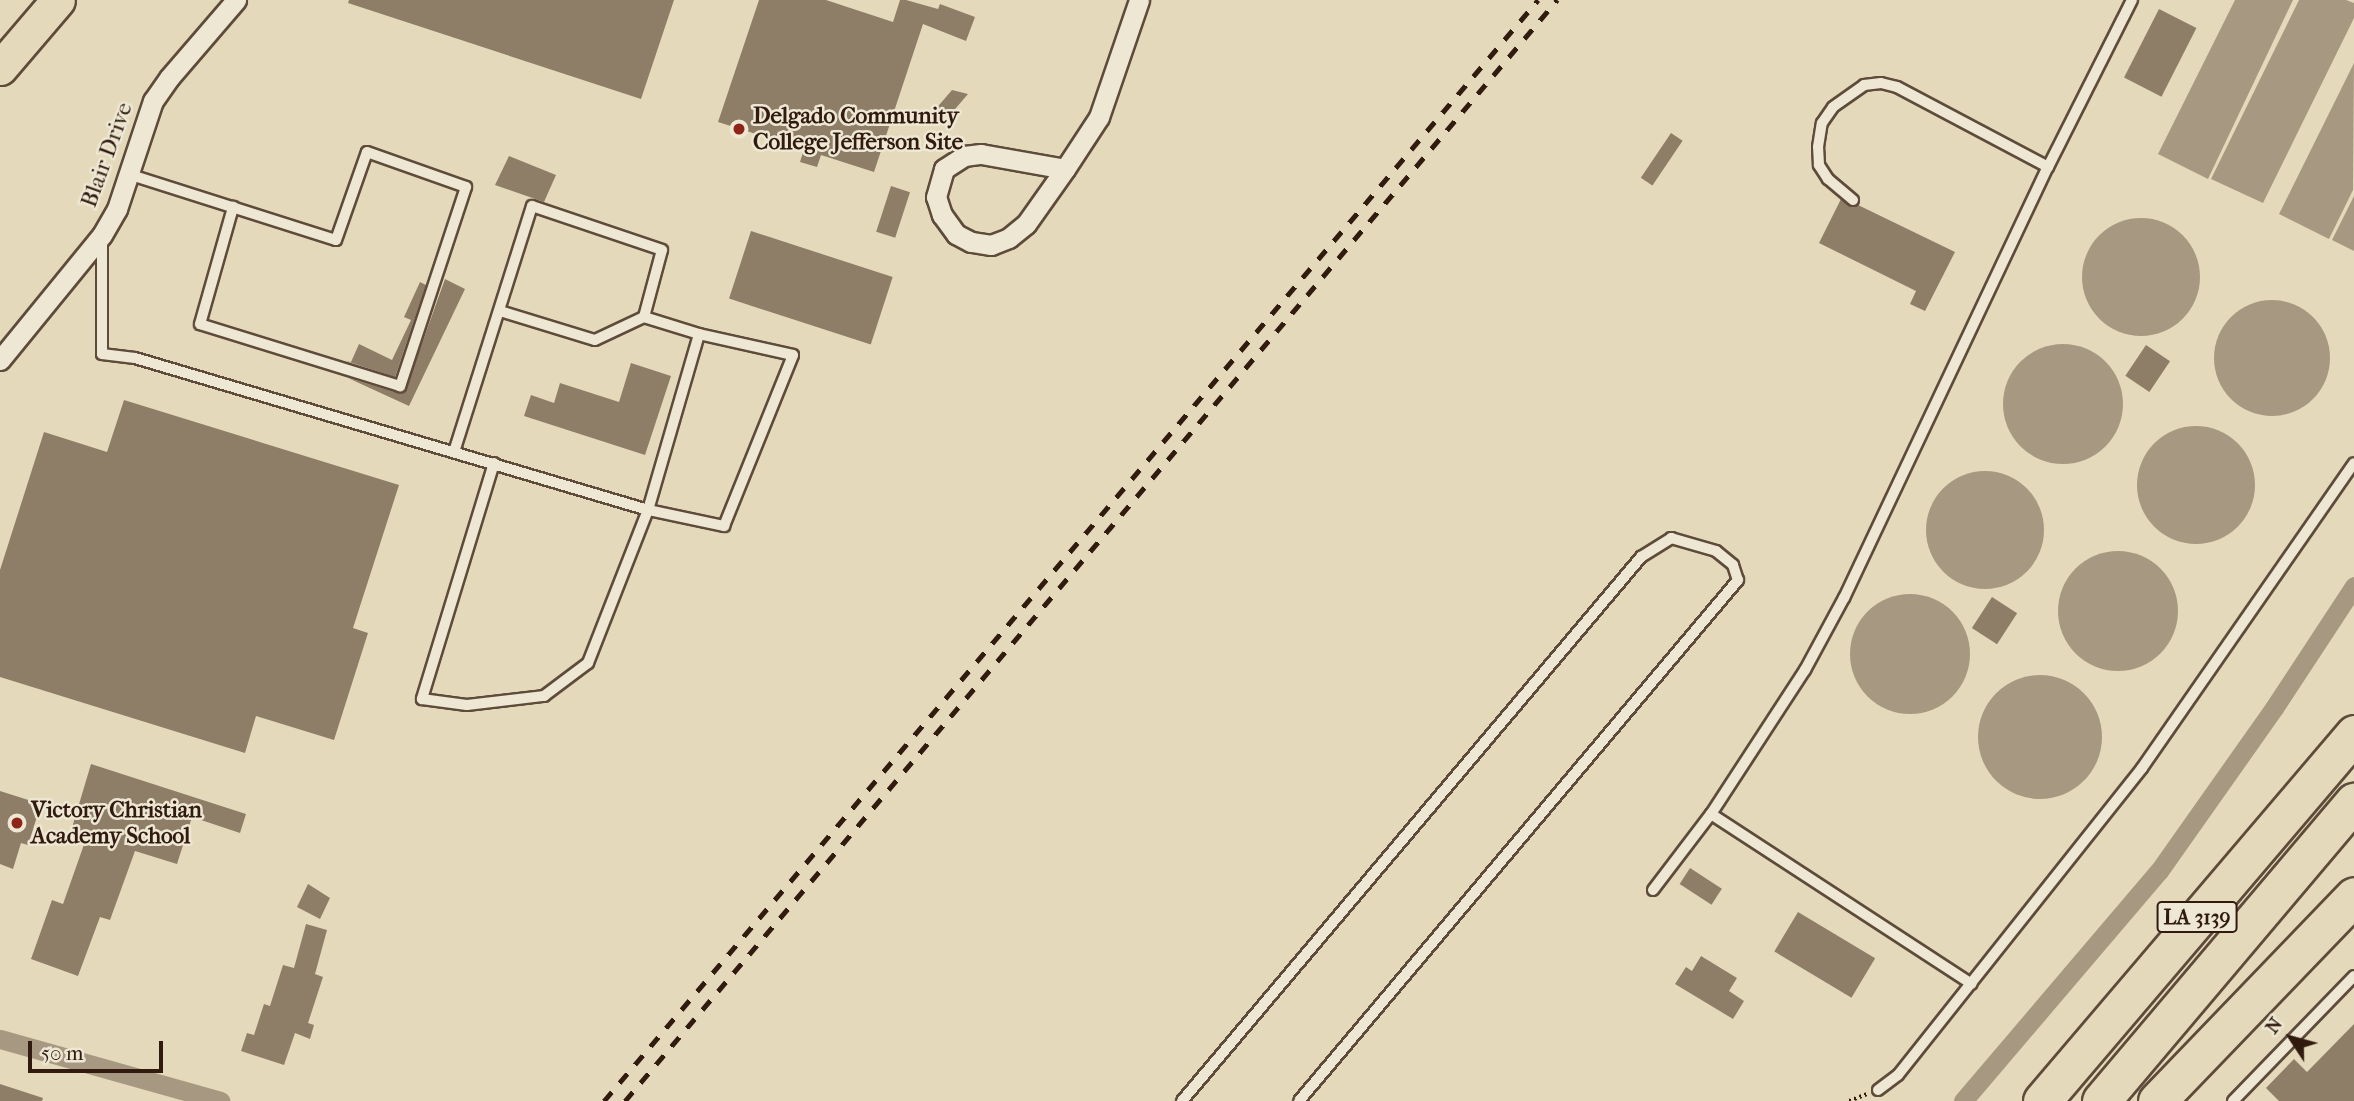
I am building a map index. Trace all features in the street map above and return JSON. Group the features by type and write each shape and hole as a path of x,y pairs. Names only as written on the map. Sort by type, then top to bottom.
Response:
{"highway":[{"path":"0,35 30,0"},
{"path":"0,68 58,0"},
{"path":"2299,795 2354,718"},
{"name":"LA 3139","path":"2042,1101 2299,795 2354,734"},
{"name":"LA 3139","path":"2101,1101 2354,802"},
{"path":"2157,1101 2354,896"}],"street":[{"name":"Blair Drive","path":"0,360 102,235 117,209 153,101 169,78 236,0"},
{"path":"1065,169 981,154 964,156 944,169 936,197 942,215 956,234 971,242 991,245 1009,238 1026,224 1065,169 1099,117 1139,0"}],"lane":[{"path":"1653,890 1711,814 1805,670 1844,598 2048,167 2132,0"},
{"path":"1853,200 1828,179 1819,165 1818,147 1822,123 1833,107 1864,85 1881,83 1897,87 2048,167"},
{"path":"127,174 336,240 367,152 466,187 400,386 200,324 233,208"},
{"path":"454,452 532,206 662,250 644,317"},
{"path":"102,235 102,354 135,358 648,510 724,527 793,355 699,334 644,317 595,340 500,311"},
{"path":"494,463 422,699 467,705 544,696 588,663 648,510 699,334"},
{"path":"1878,1090 1898,1075 2142,768 2354,463"},
{"path":"1182,1101 1641,557 1671,538 1716,551 1733,565 1738,580 1299,1101"},
{"path":"1711,814 1972,984"},
{"path":"2233,1101 2354,976"}],"shaded area":[{"path":"2235,0 2293,0 2208,179 2158,154"},
{"path":"2299,0 2346,0 2354,3 2354,18 2263,203 2211,179"},
{"path":"2354,63 2353,190 2329,239 2279,214"},
{"path":"2354,196 2354,251 2332,240"},
{"path":"2141,218 2163,223 2183,235 2195,255 2200,277 2195,299 2183,319 2163,331 2141,336 2119,331 2099,319 2087,299 2082,277 2087,255 2099,235 2119,223"},
{"path":"2272,300 2294,304 2313,317 2326,336 2330,358 2326,380 2313,399 2294,412 2272,416 2250,412 2231,399 2218,380 2214,358 2218,336 2231,317 2250,304"},
{"path":"2063,344 2086,349 2105,362 2118,381 2123,404 2118,427 2105,446 2086,459 2063,464 2040,459 2021,446 2008,427 2003,404 2008,381 2021,362 2040,349"},
{"path":"2196,426 2229,436 2245,452 2255,485 2245,518 2229,534 2196,544 2163,534 2147,518 2137,485 2147,452 2163,436"},
{"path":"1985,471 2008,475 2027,488 2040,507 2044,530 2040,553 2027,572 2008,585 1985,589 1962,585 1943,572 1930,553 1926,530 1930,507 1943,488 1962,475"},
{"path":"2118,551 2141,555 2161,568 2174,588 2178,611 2174,634 2161,654 2141,667 2118,671 2095,667 2075,654 2062,634 2058,611 2062,588 2075,568 2095,555"},
{"path":"1910,594 1933,598 1953,611 1966,631 1970,654 1966,677 1953,697 1933,710 1910,714 1887,710 1867,697 1854,677 1850,654 1854,631 1867,611 1887,598"},
{"path":"2040,675 2064,680 2084,693 2097,713 2102,737 2097,761 2084,781 2064,794 2040,799 2016,794 1996,781 1983,761 1978,737 1983,713 1996,693 2016,680"}],"building":[{"path":"349,0 674,0 641,99 348,3"},
{"path":"759,0 826,0 893,22 900,0 906,0 938,9 940,4 975,17 966,41 923,24 874,172 821,155 817,167 800,162 804,149 718,122"},
{"path":"2159,9 2196,28 2161,97 2124,78"},
{"path":"952,90 968,94 950,115 934,111"},
{"path":"1671,133 1683,141 1652,186 1641,178"},
{"path":"509,156 556,175 544,202 495,185"},
{"path":"891,186 910,192 895,238 876,232"},
{"path":"1841,199 1849,206 1858,205 1955,252 1925,311 1910,304 1916,291 1819,243"},
{"path":"751,231 893,277 871,345 729,299"},
{"path":"445,279 465,289 409,406 348,378 398,393 405,391"},
{"path":"420,282 426,285 395,377 346,361 351,362 359,344 392,360 411,320 404,317"},
{"path":"2146,345 2170,361 2149,392 2125,376"},
{"path":"631,363 671,376 645,455 524,416 531,395 554,403 560,383 619,402"},
{"path":"124,400 399,485 353,628 368,633 334,740 256,716 245,753 0,677 0,570 44,432 107,452"},
{"path":"1992,597 2017,613 1997,644 1972,628"},
{"path":"91,764 246,814 240,833 192,817 177,864 135,851 110,920 100,917 78,976 31,959 52,900 63,904 87,836 71,831"},
{"name":"Victory Christian Academy School","path":"0,791 41,804 28,845 21,843 13,869 0,864"},
{"path":"1690,868 1722,889 1712,905 1680,884"},
{"path":"308,884 330,898 320,919 297,907"},
{"path":"1798,912 1875,958 1851,998 1774,951"},
{"path":"306,924 327,930 315,974 323,977 308,1023 314,1025 310,1039 295,1033 284,1065 241,1051 247,1033 254,1035 264,1004 270,1006 283,965 294,968"},
{"path":"1701,956 1737,978 1729,991 1744,1001 1733,1019 1675,984 1686,967 1692,971"},
{"path":"2354,1024 2354,1101 2279,1101 2266,1088 2294,1059 2307,1072"},
{"path":"0,1084 43,1098 42,1101 0,1101"}],"waterway":[{"path":"1963,1101 2159,871 2274,708 2354,586"},
{"path":"0,1039 220,1101"}],"railway":[{"path":"604,1101 1538,0"},
{"path":"625,1101 1557,0"}],"place":[{"name":"Delgado Community College Jefferson Site","path":"739,129"},
{"name":"Victory Christian Academy School","path":"17,823"}]}
